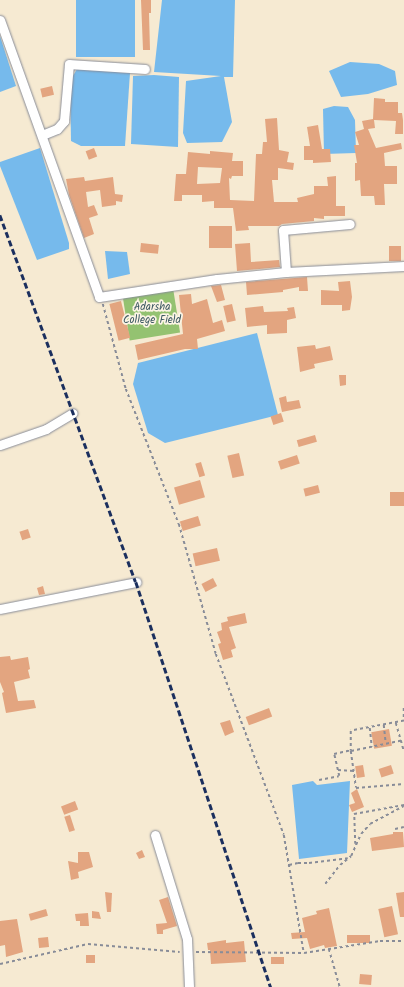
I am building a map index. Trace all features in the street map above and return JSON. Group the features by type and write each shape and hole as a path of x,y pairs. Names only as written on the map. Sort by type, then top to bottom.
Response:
{"street":[{"path":"0,20 99,296 217,279 286,272 404,266"},
{"path":"42,136 58,128 64,121 69,64 145,69"},
{"path":"286,272 283,230 350,224"},
{"path":"0,445 46,428 73,413"},
{"path":"0,609 136,582"},
{"path":"154,835 187,939 189,987"}],"path":[{"path":"99,296 126,389 179,524 216,654 284,835 304,953"},
{"path":"404,708 404,720 396,723 351,731 351,750 356,788 404,784"},
{"path":"396,723 403,740 404,751"},
{"path":"384,725 386,744"},
{"path":"370,728 372,747"},
{"path":"318,780 339,776 334,754 403,740"},
{"path":"338,770 354,771"},
{"path":"325,884 340,865 349,857 361,834 370,824 390,812 404,806"},
{"path":"356,846 354,814 404,806"},
{"path":"395,829 404,827"},
{"path":"289,865 298,863 309,864 349,857"},
{"path":"0,964 88,944 188,952 304,953 380,941 404,941"},
{"path":"329,949 340,987"}],"green space":[{"name":"Adarsha College Field","path":"173,288 180,332 130,340 123,296"}],"water":[{"path":"76,0 135,0 135,57 76,57"},
{"path":"162,0 235,0 233,77 224,77 232,122 222,142 187,143 183,133 186,81 221,76 154,72"},
{"path":"0,36 16,86 0,92"},
{"path":"350,62 379,64 395,71 397,85 368,94 341,97 329,71"},
{"path":"77,69 130,73 125,146 81,146 71,141 70,81"},
{"path":"154,75 179,77 178,147 131,144 133,76"},
{"path":"334,106 348,107 355,120 356,153 324,154 323,109"},
{"path":"40,148 69,243 69,249 37,260 0,166 0,162"},
{"path":"105,251 127,252 130,274 108,279"},
{"path":"257,333 278,415 165,443 148,433 133,384 138,363"},
{"path":"313,781 317,785 350,781 347,853 299,859 292,785"}],"building":[{"path":"141,0 151,0 151,13 149,13 150,50 143,50"},
{"path":"52,86 54,95 42,97 40,89"},
{"path":"374,98 385,99 385,102 398,102 398,113 402,113 403,120 403,134 395,134 396,121 374,120 375,128 368,129 376,148 401,143 402,149 384,153 385,166 397,166 397,184 384,184 385,205 375,205 374,196 361,196 360,180 355,181 355,163 357,163 354,145 359,145 355,132 364,129 362,121 373,119"},
{"path":"277,118 279,150 289,152 287,162 294,163 293,170 278,168 278,180 272,180 274,202 298,202 297,198 314,194 314,186 328,186 327,177 336,176 336,206 345,206 345,216 324,216 324,219 314,218 314,221 282,224 279,226 248,226 249,230 236,231 233,208 214,208 214,201 202,202 202,195 182,195 182,201 174,201 176,174 186,174 188,152 210,154 210,151 233,153 232,161 243,161 243,176 232,176 231,179 229,178 230,200 254,201 256,154 262,154 263,142 267,142 265,119","holes":["198,167 222,168 220,183 197,184"]},
{"path":"318,125 322,149 330,149 331,162 313,163 313,160 304,160 304,146 310,146 307,127"},
{"path":"94,148 97,156 89,160 86,151"},
{"path":"84,177 85,181 113,177 115,194 123,195 122,202 116,201 116,205 102,207 100,190 86,192 88,207 94,205 98,215 89,218 94,234 84,238 69,195 66,179"},
{"path":"209,226 232,226 232,248 209,248"},
{"path":"141,243 159,245 158,254 140,252"},
{"path":"250,243 251,262 279,260 280,267 237,271 235,244"},
{"path":"389,246 401,246 401,261 389,261"},
{"path":"307,277 308,291 299,291 299,287 283,290 283,292 247,295 246,282"},
{"path":"350,281 352,297 350,310 342,311 342,305 321,305 321,290 339,291 338,282"},
{"path":"221,285 225,300 217,302 211,286"},
{"path":"191,294 192,304 207,299 213,323 222,320 225,331 197,339 198,349 185,349 138,360 135,345 183,334 179,295"},
{"path":"121,301 130,338 119,341 109,304"},
{"path":"232,304 236,321 227,323 223,306"},
{"path":"263,306 264,312 288,311 287,308 294,307 296,318 287,320 287,333 267,334 267,325 247,327 245,308"},
{"path":"315,345 316,349 330,346 333,360 314,364 315,368 300,372 297,347"},
{"path":"339,375 346,375 346,385 340,386"},
{"path":"286,396 287,402 299,400 301,408 282,412 279,398"},
{"path":"281,413 284,422 273,425 271,416"},
{"path":"315,435 317,442 299,447 297,440"},
{"path":"239,453 244,475 232,478 227,456"},
{"path":"297,455 300,464 281,470 278,461"},
{"path":"201,462 205,475 199,477 195,464"},
{"path":"200,480 205,497 179,505 174,487"},
{"path":"318,485 320,493 305,496 303,489"},
{"path":"390,492 404,492 404,506 390,506"},
{"path":"198,516 201,526 183,531 180,522"},
{"path":"28,529 31,538 22,540 19,532"},
{"path":"217,548 220,561 196,566 193,554"},
{"path":"213,578 217,586 206,592 201,584"},
{"path":"43,586 45,594 39,595 37,588"},
{"path":"245,613 247,623 229,627 236,648 231,650 233,657 223,660 218,644 221,643 217,632 222,630 221,623 228,621 227,617"},
{"path":"10,656 11,660 28,657 30,669 28,670 30,678 14,682 18,701 34,700 36,708 6,713 2,693 4,692 0,682 0,657"},
{"path":"269,708 272,716 249,725 246,717"},
{"path":"230,720 234,732 225,736 220,723"},
{"path":"389,729 392,746 374,749 371,732"},
{"path":"363,765 365,777 357,778 355,766"},
{"path":"391,765 394,774 381,778 379,769"},
{"path":"357,789 364,807 352,812 349,805 355,803 351,793"},
{"path":"75,801 78,809 64,815 61,806"},
{"path":"70,815 75,830 69,832 64,817"},
{"path":"393,832 403,832 404,847 372,851 370,838 393,834"},
{"path":"142,850 145,857 139,859 136,853"},
{"path":"78,852 89,852 93,867 78,872 79,878 71,880 68,861 78,863"},
{"path":"105,892 112,893 111,912 107,912"},
{"path":"404,892 404,917 400,917 396,893"},
{"path":"168,897 177,926 163,930 163,934 157,934 156,924 167,923 159,900"},
{"path":"392,906 398,934 384,937 378,909"},
{"path":"329,908 337,946 325,948 324,945 310,949 307,938 292,939 291,933 305,932 302,918 317,914 316,911"},
{"path":"46,909 48,916 31,921 29,914"},
{"path":"92,911 99,912 101,919 92,918"},
{"path":"88,913 89,926 80,926 80,921 76,921 75,914"},
{"path":"17,919 23,952 6,957 5,945 0,946 0,921"},
{"path":"347,935 370,935 370,943 347,943"},
{"path":"48,937 49,947 39,948 38,938"},
{"path":"226,940 226,943 244,941 246,962 211,964 210,950 208,950 207,943"},
{"path":"86,955 95,955 95,963 86,963"},
{"path":"271,957 284,957 284,964 271,964"},
{"path":"360,974 372,975 371,985 359,984"}],"railway":[{"path":"0,215 136,582 271,987"}]}
